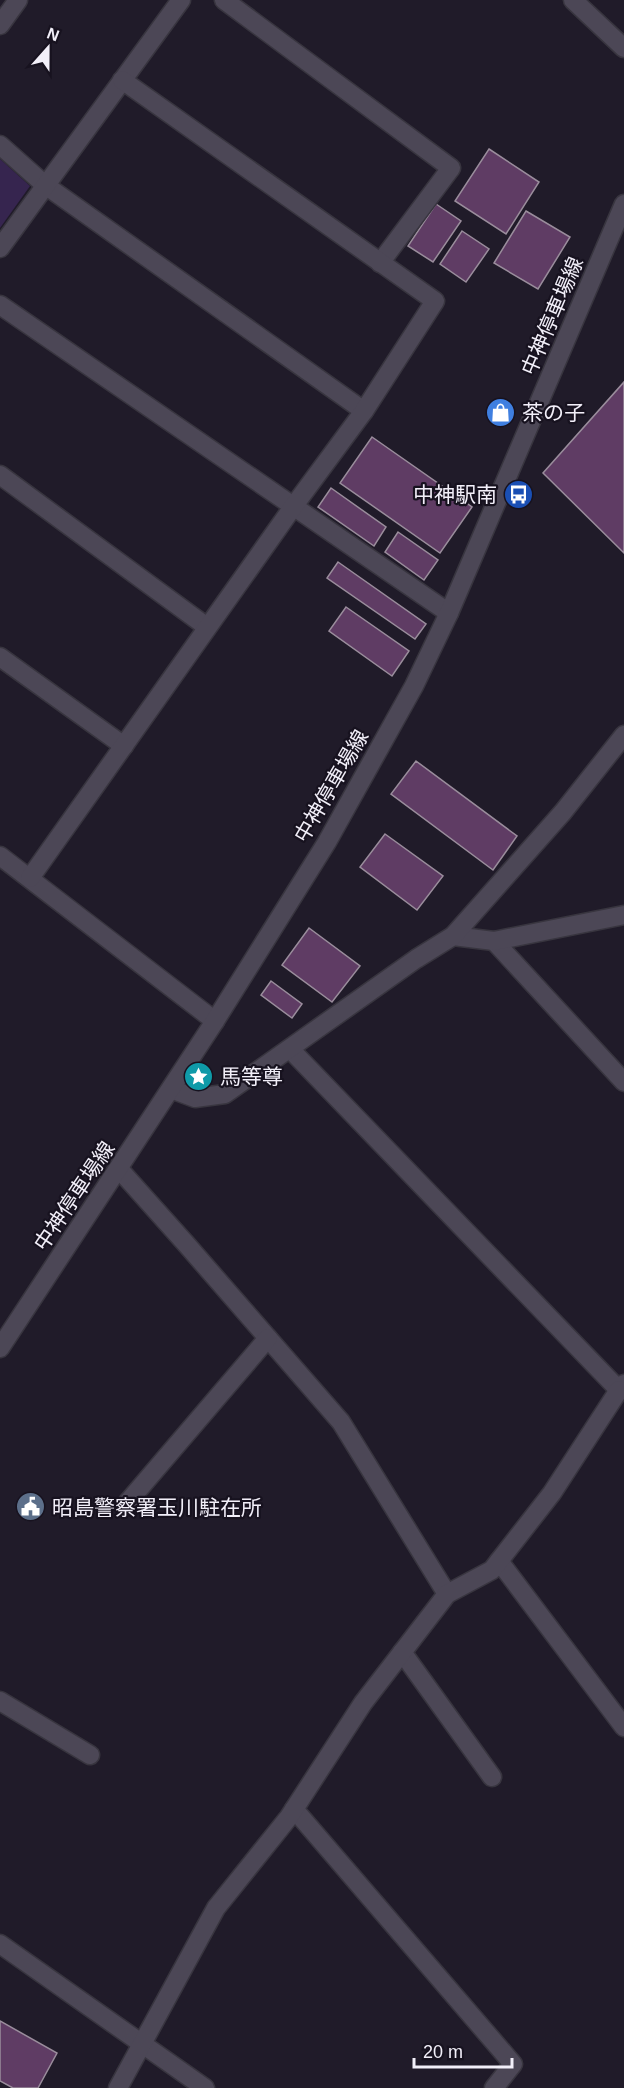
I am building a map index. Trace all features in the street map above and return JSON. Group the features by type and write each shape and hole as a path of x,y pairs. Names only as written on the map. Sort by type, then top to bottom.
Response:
{"street":[{"path":"0,25 18,0"},
{"path":"0,248 181,0"},
{"path":"224,0 451,168 380,263"},
{"path":"573,0 624,48"},
{"path":"30,878 207,627 364,411 435,301 122,81"},
{"path":"0,145 45,185 364,411"},
{"name":"中神停車場線","path":"0,1348 215,1021 327,842 414,686 449,613 624,204"},
{"path":"0,304 449,613"},
{"path":"0,475 207,627"},
{"path":"0,657 124,746"},
{"path":"171,1089 195,1098 225,1094 416,959 453,936 563,812 624,735"},
{"path":"0,856 215,1021"},
{"path":"453,936 494,941 624,915"},
{"path":"494,941 624,1082"},
{"path":"118,2088 216,1908 294,1809 363,1703 447,1594 492,1570 500,1561 552,1493 622,1387 290,1049"},
{"path":"119,1169 341,1422 447,1594"},
{"path":"127,1503 268,1338"},
{"path":"500,1561 624,1727"},
{"path":"402,1652 492,1777"},
{"path":"0,1701 90,1755"},
{"path":"294,1809 513,2064 494,2088"},
{"path":"0,1944 205,2088"}],"shaded area":[{"path":"0,159 30,186 0,228"}],"building":[{"path":"489,149 539,182 506,234 455,201"},
{"path":"436,204 461,221 433,262 408,246"},
{"path":"526,211 570,237 538,289 494,263"},
{"path":"462,231 489,249 466,282 440,264"},
{"path":"624,382 624,553 543,473"},
{"path":"372,437 472,507 440,553 340,483"},
{"path":"331,488 386,527 374,546 318,507"},
{"path":"398,532 438,560 424,580 385,552"},
{"path":"338,562 426,624 415,639 327,578"},
{"path":"346,607 409,651 392,676 329,631"},
{"path":"416,761 517,836 493,870 391,794"},
{"path":"385,834 443,876 417,910 360,867"},
{"path":"309,928 360,966 332,1002 282,965"},
{"path":"271,981 302,1004 292,1018 261,995"},
{"path":"0,2021 57,2053 38,2088 13,2088 0,2081"}],"place":[{"name":"茶の子","path":"501,412"},
{"name":"中神駅南","path":"518,494"},
{"name":"馬等尊","path":"199,1076"},
{"name":"昭島警察署玉川駐在所","path":"31,1507"}]}
